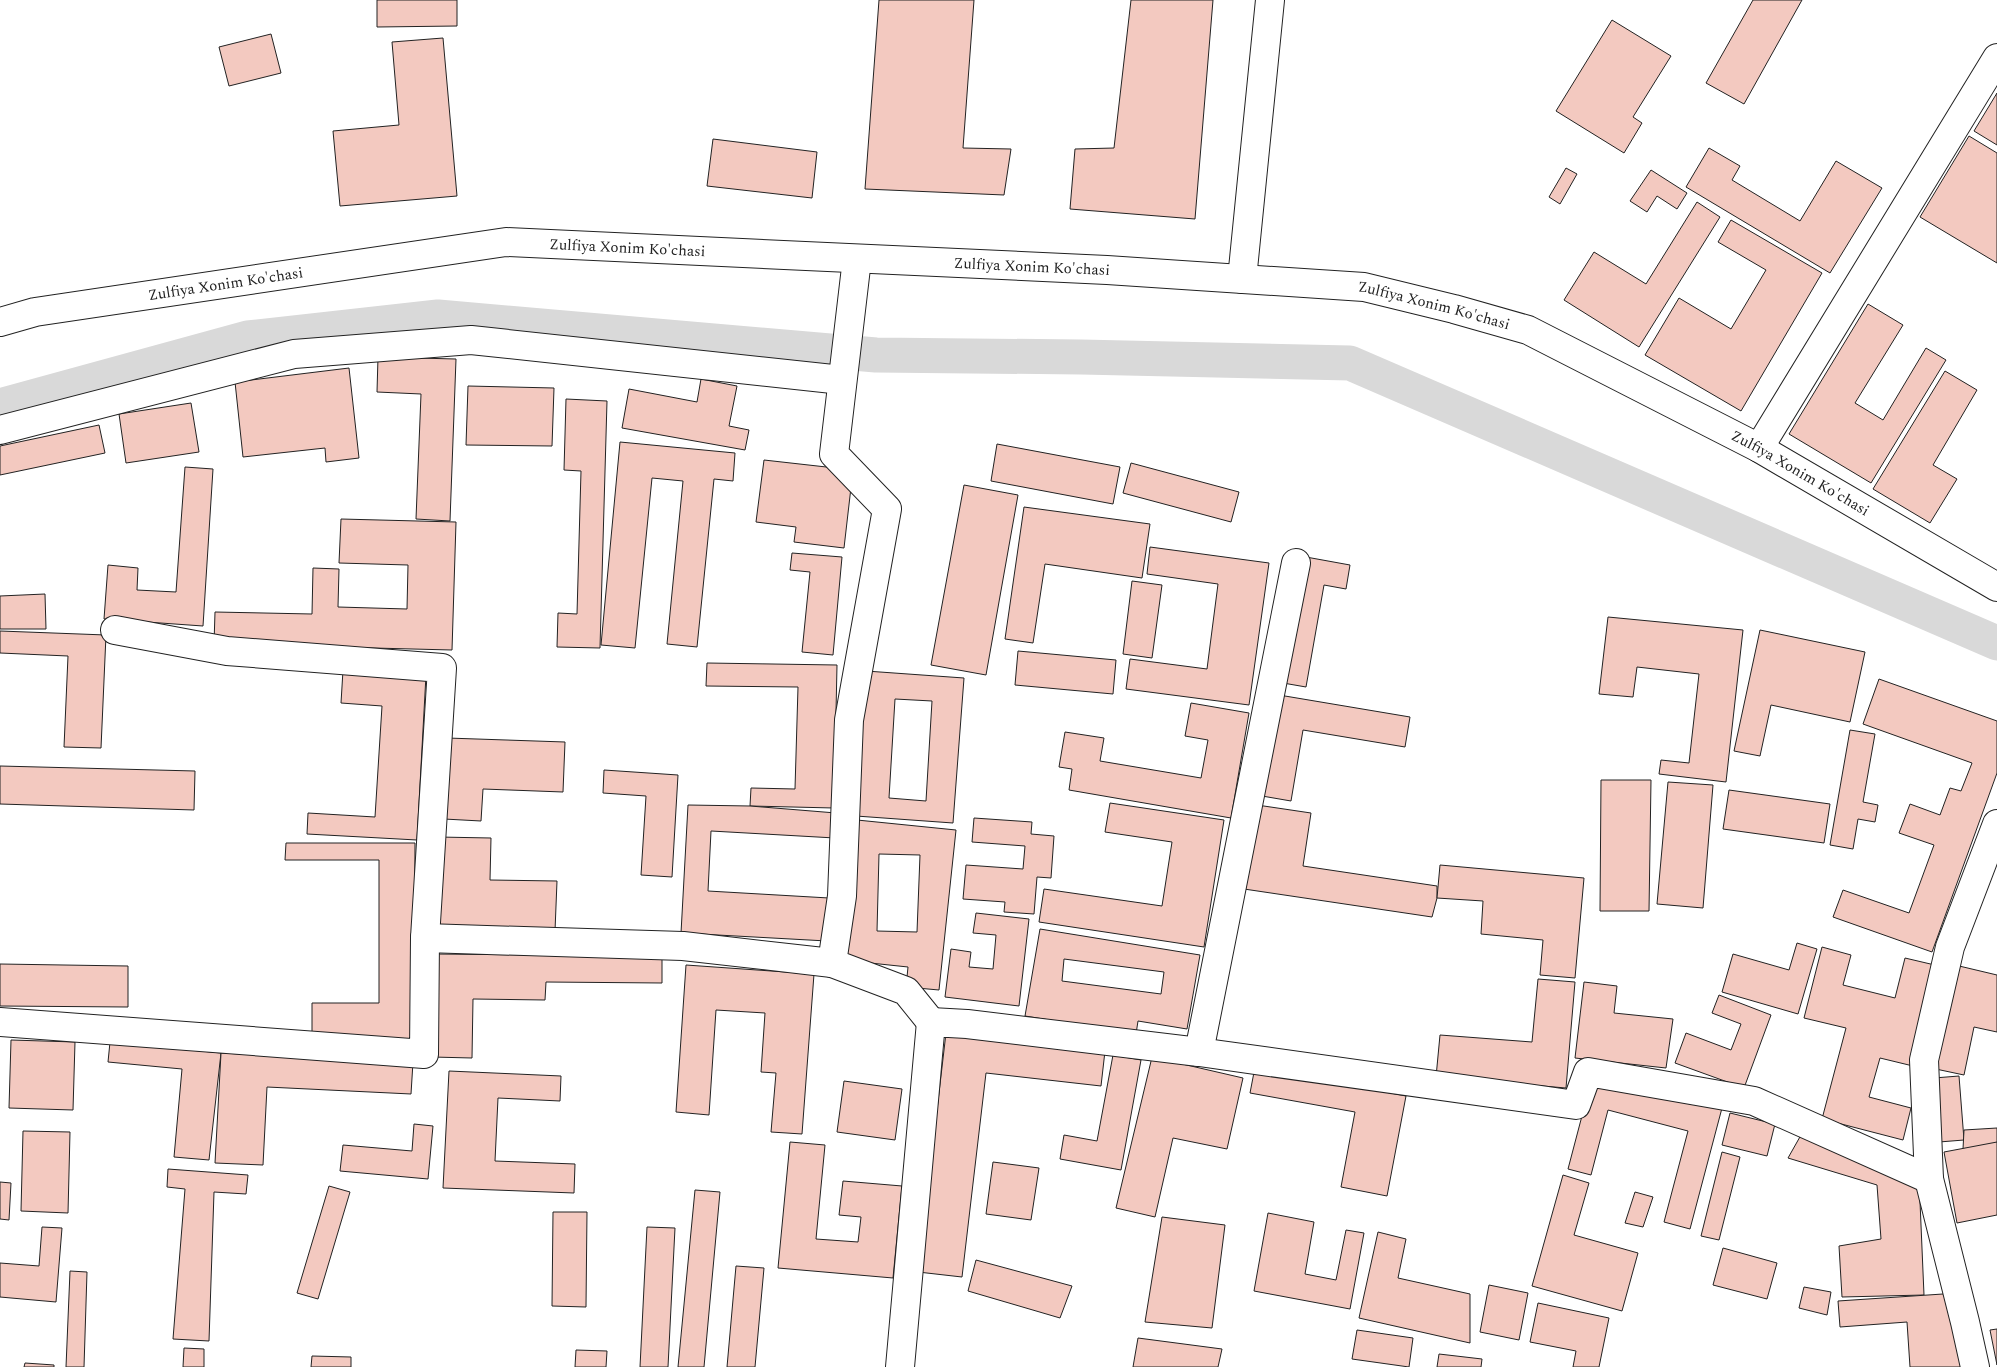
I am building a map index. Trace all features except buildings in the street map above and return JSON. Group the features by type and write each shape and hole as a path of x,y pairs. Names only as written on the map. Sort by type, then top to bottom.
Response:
{"street":[{"path":"1242,279 1270,0"},
{"path":"1759,448 1997,58"},
{"name":"Zulfiya Xonim Ko'chasi","path":"0,322 35,312 506,242 1107,270 1364,287 1454,309 1528,330 1759,448 1997,587"},
{"path":"832,963 842,896 850,720 887,509 834,454 856,259"},
{"path":"0,430 294,354 471,340 842,380"},
{"path":"1199,1052 1296,563"},
{"path":"0,1022 424,1054 425,938 442,668 227,651 115,630"},
{"path":"1975,1367 1928,1179 1924,1060 1950,947 1997,824"},
{"path":"425,938 683,946 832,963 906,991 931,1022 900,1367"},
{"path":"931,1022 967,1024 1199,1052 1576,1105 1588,1072 1754,1101 1928,1179"}],"waterway":[{"path":"0,406 248,338 438,317 876,355 1350,363 1997,643"}]}
